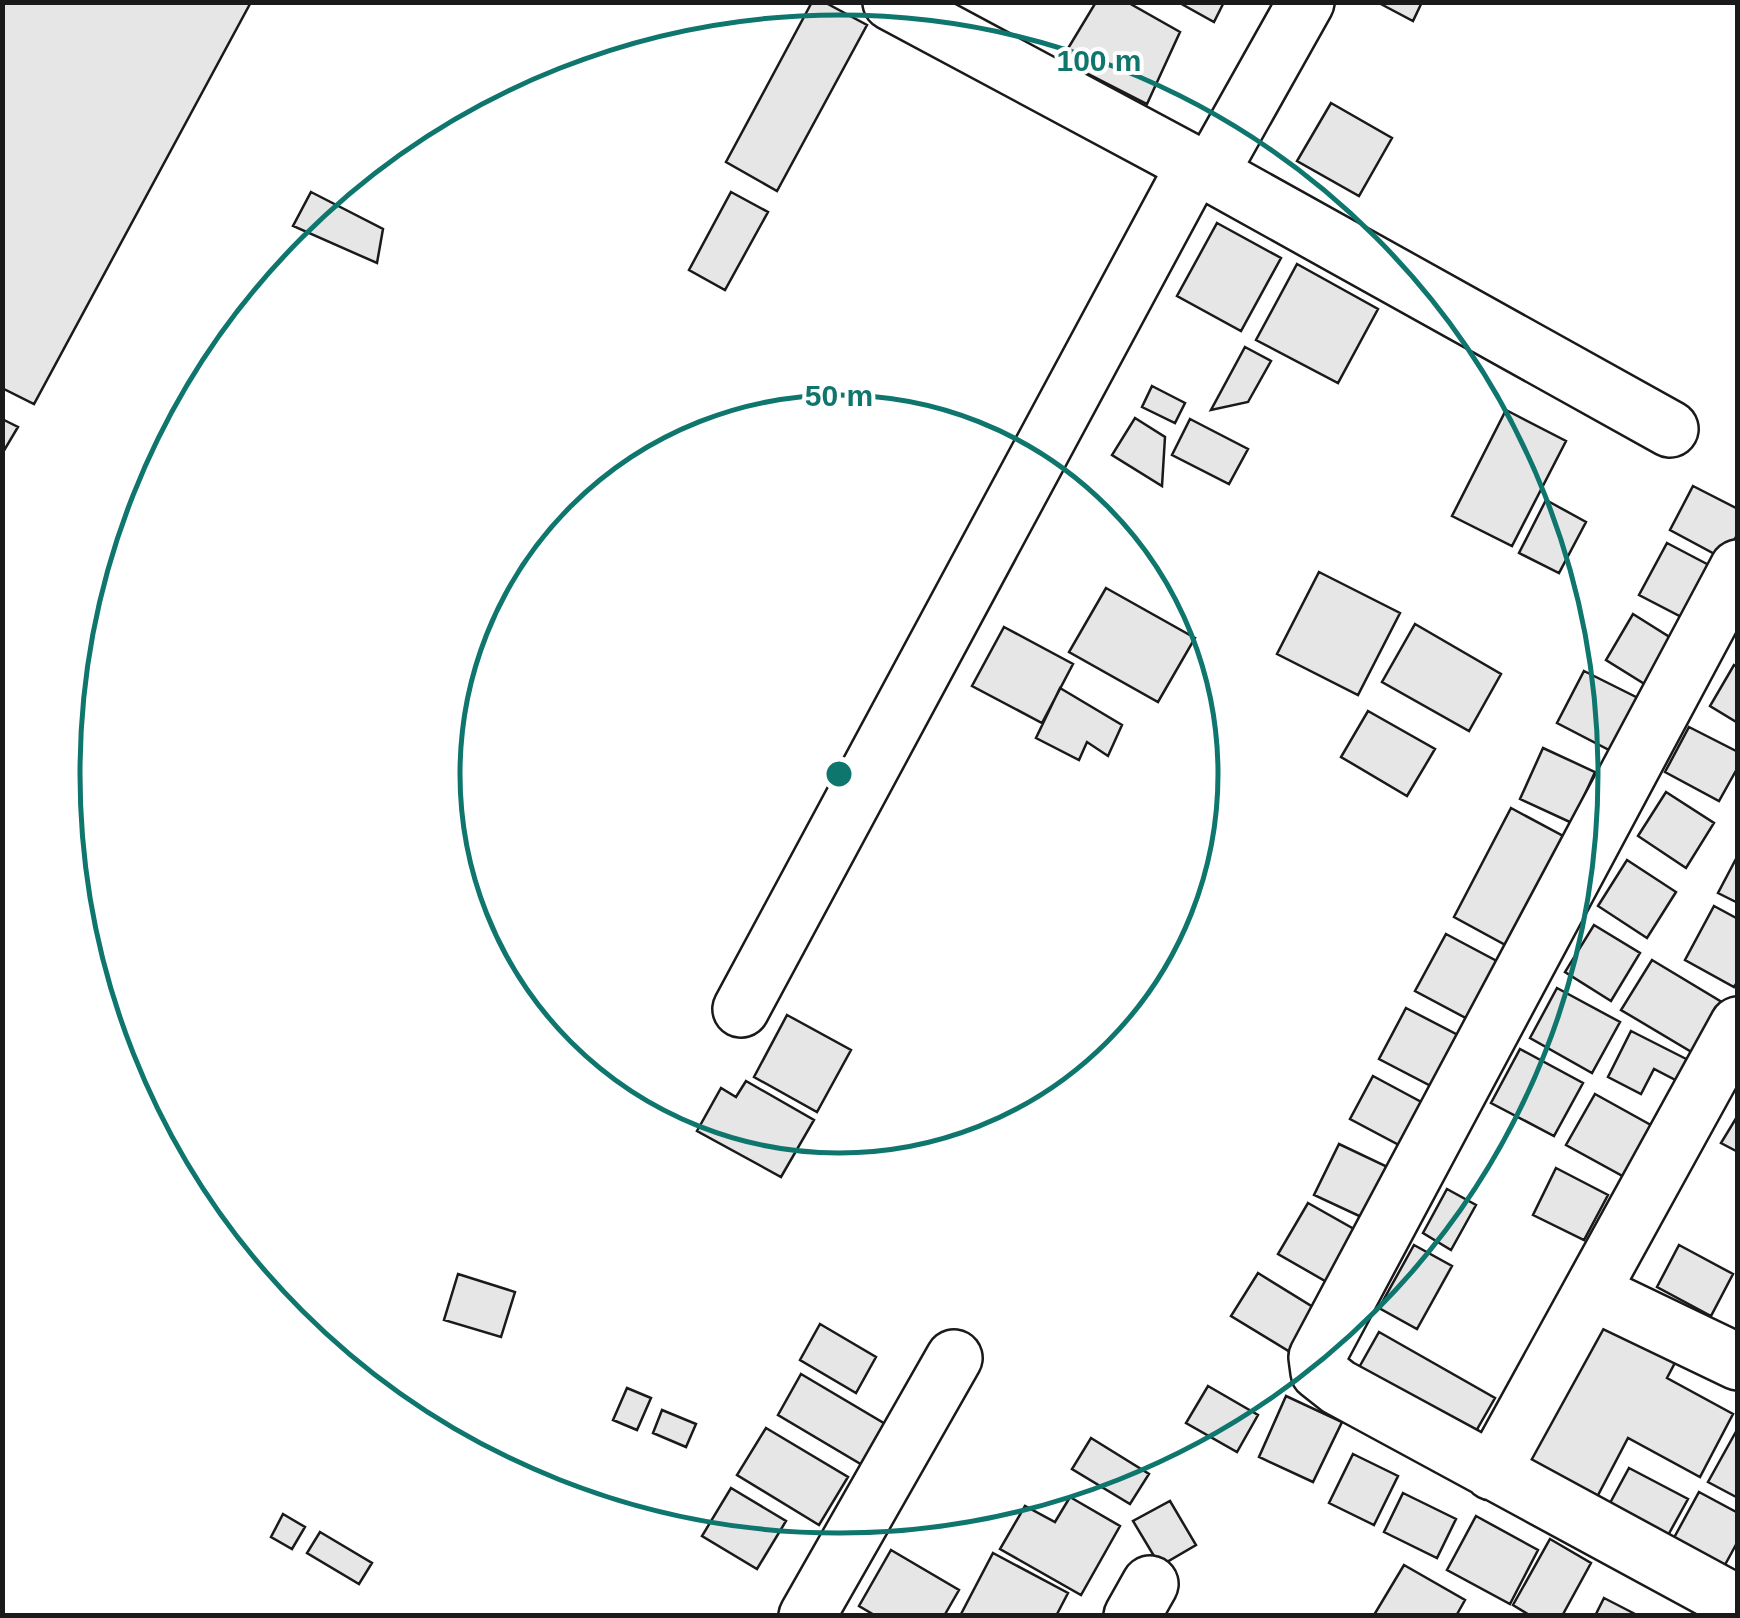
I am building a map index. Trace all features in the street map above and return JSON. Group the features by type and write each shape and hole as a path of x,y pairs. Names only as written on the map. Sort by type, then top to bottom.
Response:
{"street":[{"path":"892,2 1670,429"},
{"path":"741,1008 1202,169 1306,2"},
{"path":"1738,568 1316,1356 1319,1372 1338,1387 1738,1604"},
{"path":"1492,1472 1738,1026"},
{"path":"1592,1292 1738,1362"},
{"path":"807,1616 954,1358"}],"building":[{"path":"2,2 251,2 34,404 2,388"},
{"path":"812,2 824,2 867,25 777,191 726,162"},
{"path":"1096,2 1127,2 1180,32 1147,104 1061,60"},
{"path":"1178,2 1224,2 1214,22"},
{"path":"1377,2 1422,2 1413,21"},
{"path":"1331,103 1392,138 1359,196 1297,161"},
{"path":"311,192 383,229 377,263 293,226"},
{"path":"731,192 768,212 725,290 689,270"},
{"path":"1217,223 1281,258 1241,331 1177,296"},
{"path":"1297,264 1378,309 1338,383 1256,340"},
{"path":"1245,347 1271,361 1248,402 1211,410"},
{"path":"1152,386 1185,403 1175,423 1142,407"},
{"path":"1506,410 1566,441 1512,546 1452,516"},
{"path":"1135,418 1165,437 1162,486 1112,455"},
{"path":"2,419 18,427 2,454"},
{"path":"1190,419 1248,449 1229,484 1172,455"},
{"path":"1693,486 1738,509 1738,533 1724,559 1670,530"},
{"path":"1546,500 1586,522 1559,573 1519,553"},
{"path":"1667,543 1724,573 1697,625 1639,595"},
{"path":"1319,572 1400,613 1358,695 1277,654"},
{"path":"1106,588 1195,638 1158,702 1069,652"},
{"path":"1633,614 1679,643 1651,688 1606,660"},
{"path":"1415,624 1501,674 1469,731 1382,682"},
{"path":"1004,627 1073,664 1042,723 972,686"},
{"path":"1734,665 1738,667 1738,723 1710,706"},
{"path":"1584,671 1640,699 1613,752 1557,723"},
{"path":"1060,688 1122,725 1108,756 1087,742 1079,760 1036,738"},
{"path":"1368,711 1435,749 1407,796 1341,757"},
{"path":"1689,727 1738,752 1738,767 1719,801 1665,772"},
{"path":"1543,748 1595,772 1572,823 1520,799"},
{"path":"1666,792 1714,823 1686,868 1638,836"},
{"path":"1511,808 1580,845 1522,954 1454,917"},
{"path":"1738,855 1738,903 1718,893"},
{"path":"1627,860 1676,892 1647,938 1598,906"},
{"path":"1714,906 1738,919 1738,981 1734,987 1685,960"},
{"path":"1594,925 1640,953 1611,1001 1565,972"},
{"path":"1446,934 1508,967 1477,1024 1415,991"},
{"path":"1652,960 1735,1010 1705,1060 1621,1010"},
{"path":"1557,988 1620,1022 1592,1073 1530,1038"},
{"path":"1406,1008 1481,1047 1454,1098 1379,1059"},
{"path":"787,1015 851,1050 817,1112 754,1077"},
{"path":"1631,1031 1706,1069 1689,1087 1654,1069 1641,1094 1608,1077"},
{"path":"1520,1049 1583,1083 1554,1136 1491,1103"},
{"path":"1373,1076 1438,1111 1416,1154 1350,1119"},
{"path":"746,1081 814,1120 781,1177 697,1131 721,1088 736,1097"},
{"path":"1595,1094 1667,1134 1639,1185 1566,1145"},
{"path":"1738,1115 1738,1152 1721,1143"},
{"path":"1339,1144 1394,1170 1370,1221 1314,1195"},
{"path":"1556,1168 1608,1195 1584,1240 1533,1215"},
{"path":"1447,1189 1476,1205 1451,1250 1423,1233"},
{"path":"1308,1203 1361,1233 1332,1285 1278,1254"},
{"path":"1414,1245 1452,1266 1417,1329 1379,1308"},
{"path":"1679,1245 1733,1274 1711,1316 1657,1287"},
{"path":"1258,1273 1321,1312 1295,1355 1231,1316"},
{"path":"458,1274 515,1292 501,1337 444,1320"},
{"path":"1605,1319 1678,1357 1667,1378 1733,1414 1700,1477 1628,1438 1597,1497 1529,1461"},
{"path":"820,1324 876,1357 856,1393 800,1360"},
{"path":"1379,1332 1495,1398 1468,1445 1352,1380"},
{"path":"801,1374 887,1425 864,1466 778,1415"},
{"path":"1208,1386 1258,1415 1237,1452 1186,1423"},
{"path":"627,1388 651,1398 637,1430 613,1420"},
{"path":"1286,1396 1342,1422 1313,1482 1259,1457"},
{"path":"662,1410 696,1424 686,1447 653,1433"},
{"path":"766,1428 848,1477 819,1525 737,1475"},
{"path":"1738,1428 1738,1498 1708,1482"},
{"path":"1091,1438 1149,1474 1130,1504 1072,1469"},
{"path":"1353,1454 1398,1476 1374,1525 1329,1503"},
{"path":"1629,1468 1688,1499 1661,1548 1603,1516"},
{"path":"731,1488 786,1521 757,1569 702,1536"},
{"path":"1699,1492 1738,1513 1738,1541 1715,1583 1664,1556"},
{"path":"1403,1493 1456,1519 1437,1558 1384,1532"},
{"path":"1070,1497 1120,1526 1081,1595 1000,1549 1025,1506 1055,1522"},
{"path":"1170,1501 1196,1545 1160,1566 1133,1521"},
{"path":"283,1514 305,1527 292,1549 271,1537"},
{"path":"1476,1516 1538,1550 1510,1604 1447,1570"},
{"path":"320,1532 372,1563 359,1584 307,1553"},
{"path":"1550,1539 1591,1563 1562,1616 1531,1616 1513,1605"},
{"path":"891,1550 959,1590 944,1616 876,1616 859,1606"},
{"path":"993,1553 1068,1593 1056,1616 960,1616"},
{"path":"1404,1565 1465,1600 1456,1616 1374,1615"},
{"path":"1604,1598 1639,1616 1595,1616"}]}
